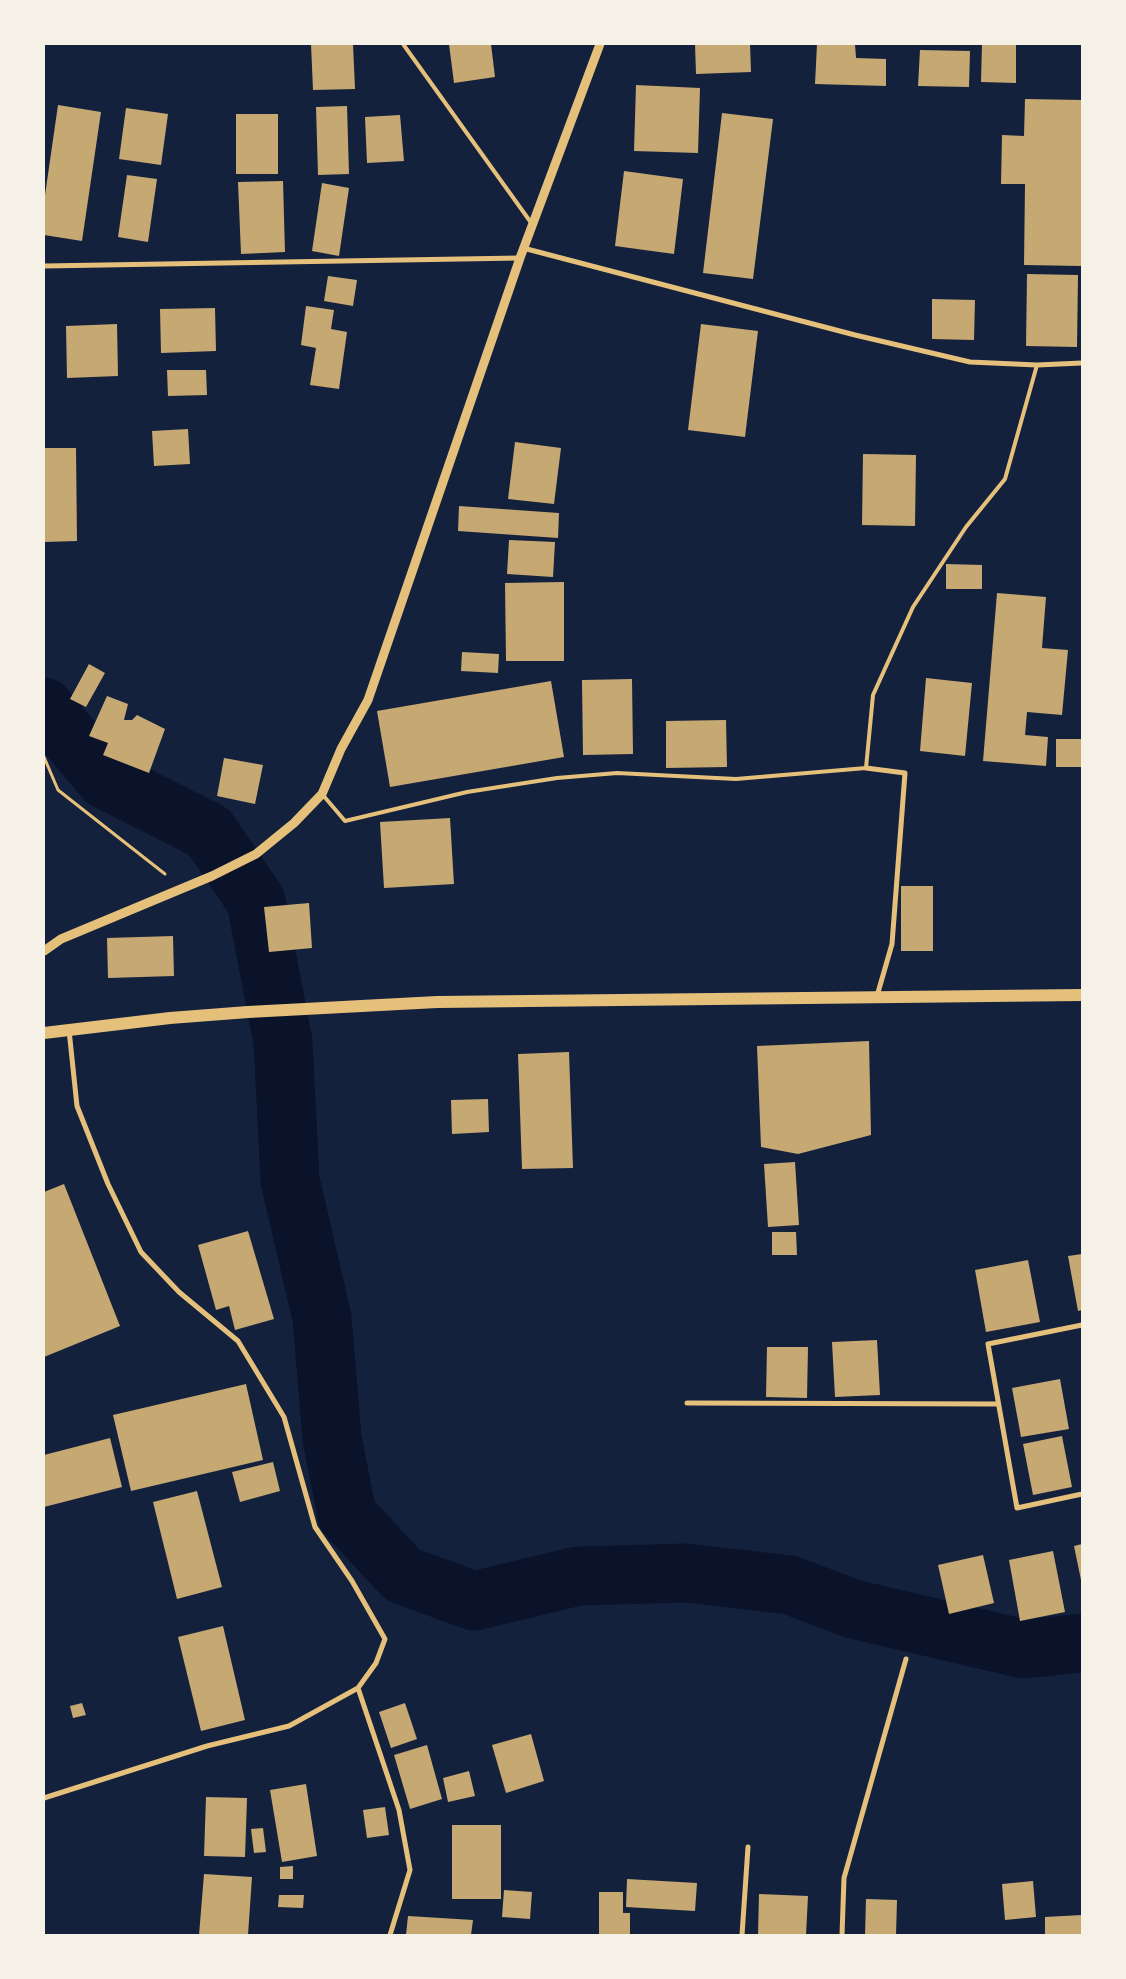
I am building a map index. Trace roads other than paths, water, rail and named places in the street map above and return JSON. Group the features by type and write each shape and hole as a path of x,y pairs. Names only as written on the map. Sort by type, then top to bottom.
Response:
{"main road":[{"path":"44,1033 248,1012 437,1002 1082,995"}],"street":[{"path":"44,951 61,939 184,888 256,854 294,823 322,794 341,749 368,700 523,248 600,44"},
{"path":"523,248 855,335 970,362 1037,365 1082,363"},
{"path":"44,266 520,258"},
{"path":"866,768 905,774 892,944 876,996"},
{"path":"44,1798 207,1746 289,1726 358,1688 376,1663 386,1638 352,1581 316,1527 284,1417 238,1341 179,1292 141,1252 108,1184 78,1106 69,1029"},
{"path":"1082,1326 988,1344 1017,1508 1082,1494"},
{"path":"686,1403 998,1404"},
{"path":"842,1935 844,1878 906,1659"},
{"path":"358,1688 400,1810 410,1870 390,1935"},
{"path":"742,1935 748,1847"}],"lane":[{"path":"403,44 532,224"},
{"path":"322,794 345,821 467,792 557,778 617,773 736,779 866,768 872,695 913,607 966,527 1005,479 1037,365"}],"waterway":[{"path":"44,707 106,780 209,832 256,901 283,1042 290,1180 322,1318 332,1438 347,1515 403,1575 474,1601 578,1576 686,1573 790,1585 853,1609 1024,1649 1082,1643"}]}
